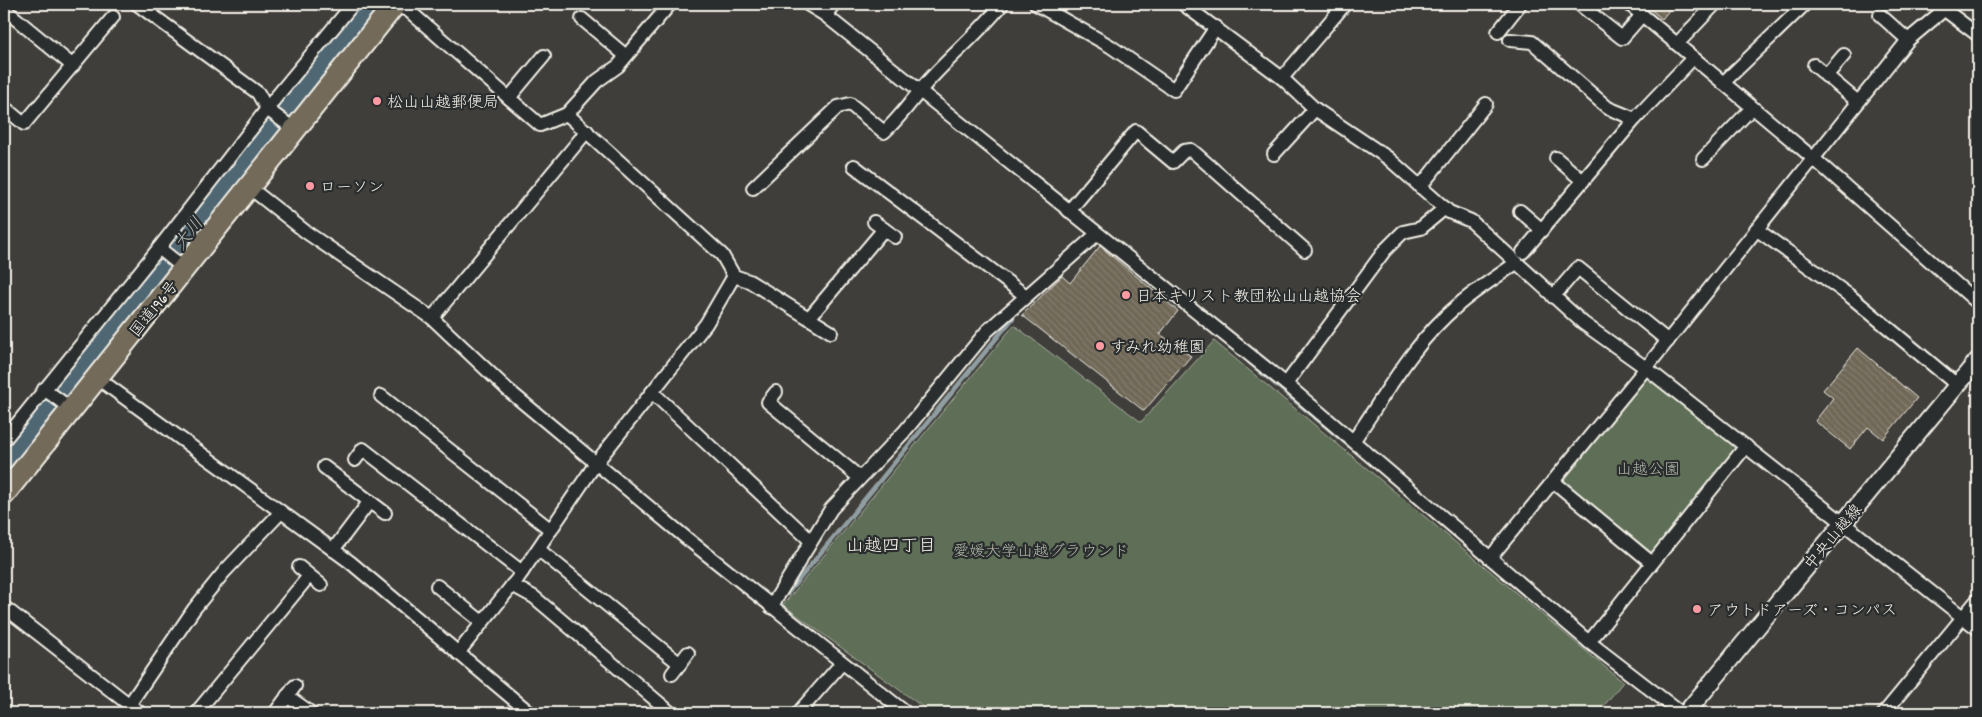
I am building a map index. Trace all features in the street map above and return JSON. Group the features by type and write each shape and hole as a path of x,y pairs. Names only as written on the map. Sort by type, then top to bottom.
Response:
{"highway":[{"name":"国道196号","path":"4,494 65,405 96,377 179,264 250,188 289,126 392,5"}],"street":[{"path":"137,4 258,93 269,110 289,126"},
{"path":"4,440 161,249 353,4"},
{"path":"807,4 825,15 1286,384 1589,642 1681,713"},
{"path":"825,15 834,4"},
{"path":"753,188 838,107 850,104 884,132 919,91 990,19 1002,4"},
{"path":"1036,4 1110,46 1174,90 1216,27"},
{"path":"1183,4 1282,78 1315,109 1388,158 1444,208 1471,221 1520,258 1553,297 1583,323 1646,368 1978,629"},
{"path":"1282,78 1345,4"},
{"path":"1498,32 1520,4"},
{"path":"1579,4 1622,38 1642,15"},
{"path":"1629,4 1813,158 1978,303"},
{"path":"1677,44 1715,4"},
{"path":"1723,83 1805,4"},
{"path":"392,5 408,10 540,125 567,114 597,81 618,66 666,5"},
{"path":"1490,558 1668,341 1908,40 1945,6 1978,35"},
{"path":"4,9 73,66"},
{"path":"1880,15 1908,40"},
{"path":"4,107 24,124 113,17"},
{"path":"582,19 626,56"},
{"path":"1510,40 1543,43 1608,108 1635,119"},
{"path":"1826,76 1844,55"},
{"path":"509,98 544,56"},
{"path":"1354,440 1412,356 1433,330 1456,306 1520,258 1635,119 1693,58"},
{"path":"1814,65 1858,102"},
{"path":"1420,187 1486,104"},
{"path":"1703,159 1752,108"},
{"path":"1274,154 1315,109"},
{"path":"567,114 722,255 734,276 749,281 831,332"},
{"path":"1069,211 1136,130 1173,162 1184,151 1191,150 1305,250"},
{"path":"432,318 587,131"},
{"path":"1556,158 1583,181"},
{"path":"854,166 1026,296"},
{"path":"250,188 306,232 432,318 508,390 596,464 771,607 906,713"},
{"path":"1286,384 1385,250 1403,232 1420,228 1444,208"},
{"path":"1520,211 1542,230"},
{"path":"809,318 879,225 895,236"},
{"path":"1756,229 1850,296 1957,385"},
{"path":"771,607 831,509 910,425 987,331 1097,234"},
{"path":"161,249 179,264"},
{"path":"1553,297 1578,268 1668,341"},
{"path":"458,653 522,572 596,464 706,324 734,276"},
{"name":"中央山越線","path":"1686,713 1978,360"},
{"path":"96,377 333,550 530,713"},
{"path":"46,390 65,405"},
{"path":"652,392 812,541"},
{"path":"776,392 768,402 860,478"},
{"path":"381,396 551,530"},
{"path":"1589,642 1746,446"},
{"path":"355,460 363,449 522,572"},
{"path":"324,467 385,513"},
{"path":"1553,481 1652,563"},
{"path":"333,550 370,501"},
{"path":"129,705 194,609 224,572 281,512"},
{"path":"538,549 680,664"},
{"path":"299,567 321,585"},
{"path":"196,713 309,576"},
{"path":"512,585 534,597 671,713"},
{"path":"437,586 482,622"},
{"path":"1884,713 1978,599"},
{"path":"4,608 140,713"},
{"path":"672,674 688,653"},
{"path":"798,713 842,663"},
{"path":"275,713 291,691 311,713"}],"green space":[{"name":"愛媛大学山越グラウンド","path":"1014,325 1141,422 1214,341 1623,682 1598,713 931,713 783,605"},
{"name":"山越公園","path":"1649,376 1738,447 1651,557 1562,483"}],"building":[{"path":"1644,4 1674,4 1662,19"},
{"name":"すみれ幼稚園","path":"1100,246 1178,311 1160,334 1191,356 1144,411 1022,315 1062,276 1070,283"},
{"path":"1858,348 1917,398 1883,439 1868,427 1850,449 1815,421 1833,398 1823,390"}],"waterway":[{"name":"大川","path":"4,462 183,240 268,127 371,4"},
{"path":"787,594 1013,318"},
{"path":"1249,362 1348,445"}],"place":[{"name":"松山山越郵便局","path":"377,101"},
{"name":"ローソン","path":"310,186"},
{"name":"日本キリスト教団松山山越協会","path":"1126,295"},
{"name":"すみれ幼稚園","path":"1100,346"},
{"name":"アウトドアーズ・コンパス","path":"1697,609"}],"district":[{"name":"山越四丁目","path":"891,545"}]}
